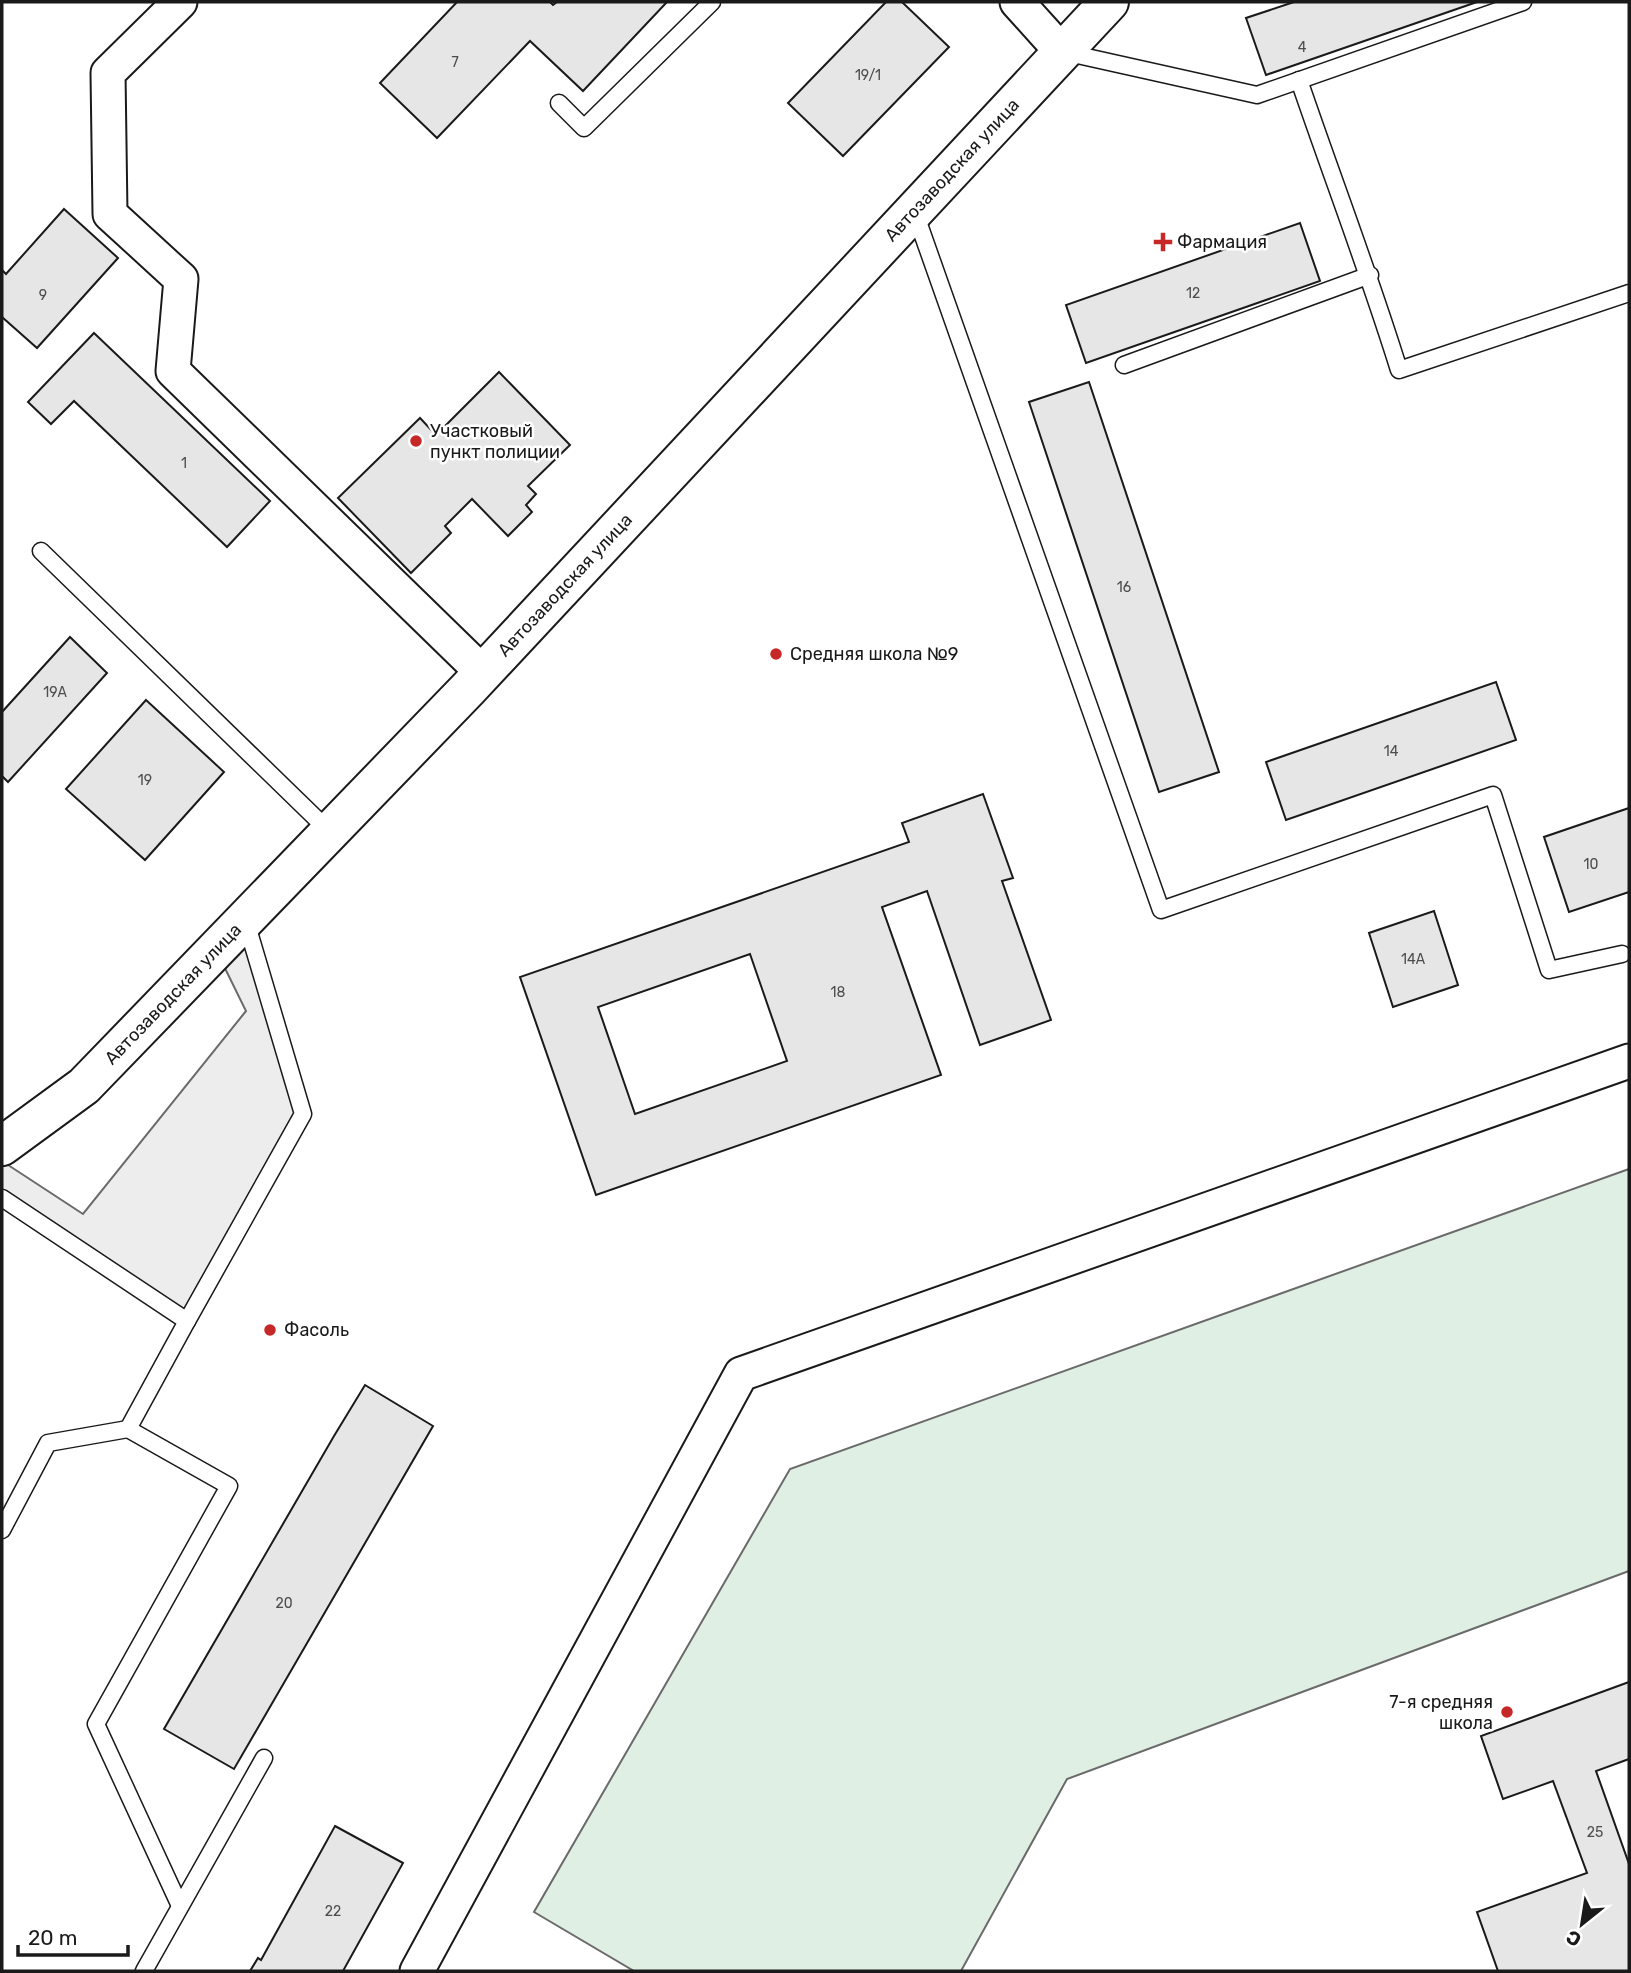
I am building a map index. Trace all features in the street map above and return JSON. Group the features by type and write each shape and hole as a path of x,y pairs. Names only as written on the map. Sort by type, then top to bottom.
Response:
{"street":[{"path":"180,2 108,73 110,214 181,279 173,371 483,673"},
{"path":"1017,2 1062,52"},
{"name":"Автозаводская улица","path":"2,1146 84,1086 245,920 483,673 1109,2"},
{"path":"417,1971 741,1374 1629,1061"}],"lane":[{"path":"559,103 584,128 712,2"},
{"path":"1062,52 1256,94 1523,2"},
{"path":"1299,80 1345,215 1370,275 1399,370 1629,293"},
{"path":"914,210 1161,910 1493,795 1549,970 1622,954"},
{"path":"1124,365 1370,275"},
{"path":"41,551 330,832"},
{"path":"128,1429 303,1114 245,920"},
{"path":"2,1198 187,1321"},
{"path":"2,1530 48,1443 128,1429 229,1486 96,1724 180,1906"},
{"path":"144,1971 264,1758"}],"green space":[{"path":"1629,1169 1629,1571 1067,1779 961,1971 634,1971 534,1912 790,1469"}],"shaded area":[{"path":"241,923 300,1103 184,1310 2,1197 2,1161 83,1214 246,1011 218,954"}],"building":[{"path":"457,2 550,2 553,5 557,2 667,2 583,91 530,41 437,138 380,83"},
{"path":"886,2 902,2 949,47 843,156 788,103"},
{"path":"1294,2 1477,2 1266,75 1246,18"},
{"path":"64,209 118,258 37,348 2,317 2,270 6,274"},
{"path":"1300,223 1320,281 1086,363 1066,305"},
{"path":"94,333 270,501 227,547 74,401 51,424 28,402"},
{"path":"499,372 570,445 528,486 536,494 526,505 532,512 508,536 472,499 445,526 451,533 411,573 338,498 420,418 436,435"},
{"path":"1089,382 1219,772 1159,792 1029,402"},
{"path":"70,637 107,673 8,782 2,776 2,712"},
{"path":"1496,682 1516,740 1286,820 1266,762"},
{"path":"146,700 224,772 145,860 66,789"},
{"path":"983,794 1013,878 1002,881 1051,1020 980,1045 927,891 882,907 941,1075 596,1195 520,977 909,842 902,823","holes":["750,954 787,1061 635,1114 598,1007"]},
{"path":"1629,808 1629,892 1569,912 1544,837"},
{"path":"1434,911 1458,985 1393,1007 1369,933"},
{"path":"365,1385 433,1426 234,1769 164,1729"},
{"path":"1629,1682 1629,1759 1596,1771 1629,1864 1629,1971 1498,1971 1477,1912 1587,1873 1553,1781 1503,1799 1481,1736"},
{"path":"335,1826 403,1863 343,1971 250,1971 258,1958 261,1960"}],"place":[{"name":"Фармация","path":"1163,242"},
{"name":"Участковый пункт полиции","path":"416,441"},
{"name":"Средняя школа №9","path":"776,654"},
{"name":"Фасоль","path":"270,1330"},
{"name":"7-я средняя школа","path":"1507,1712"}]}
